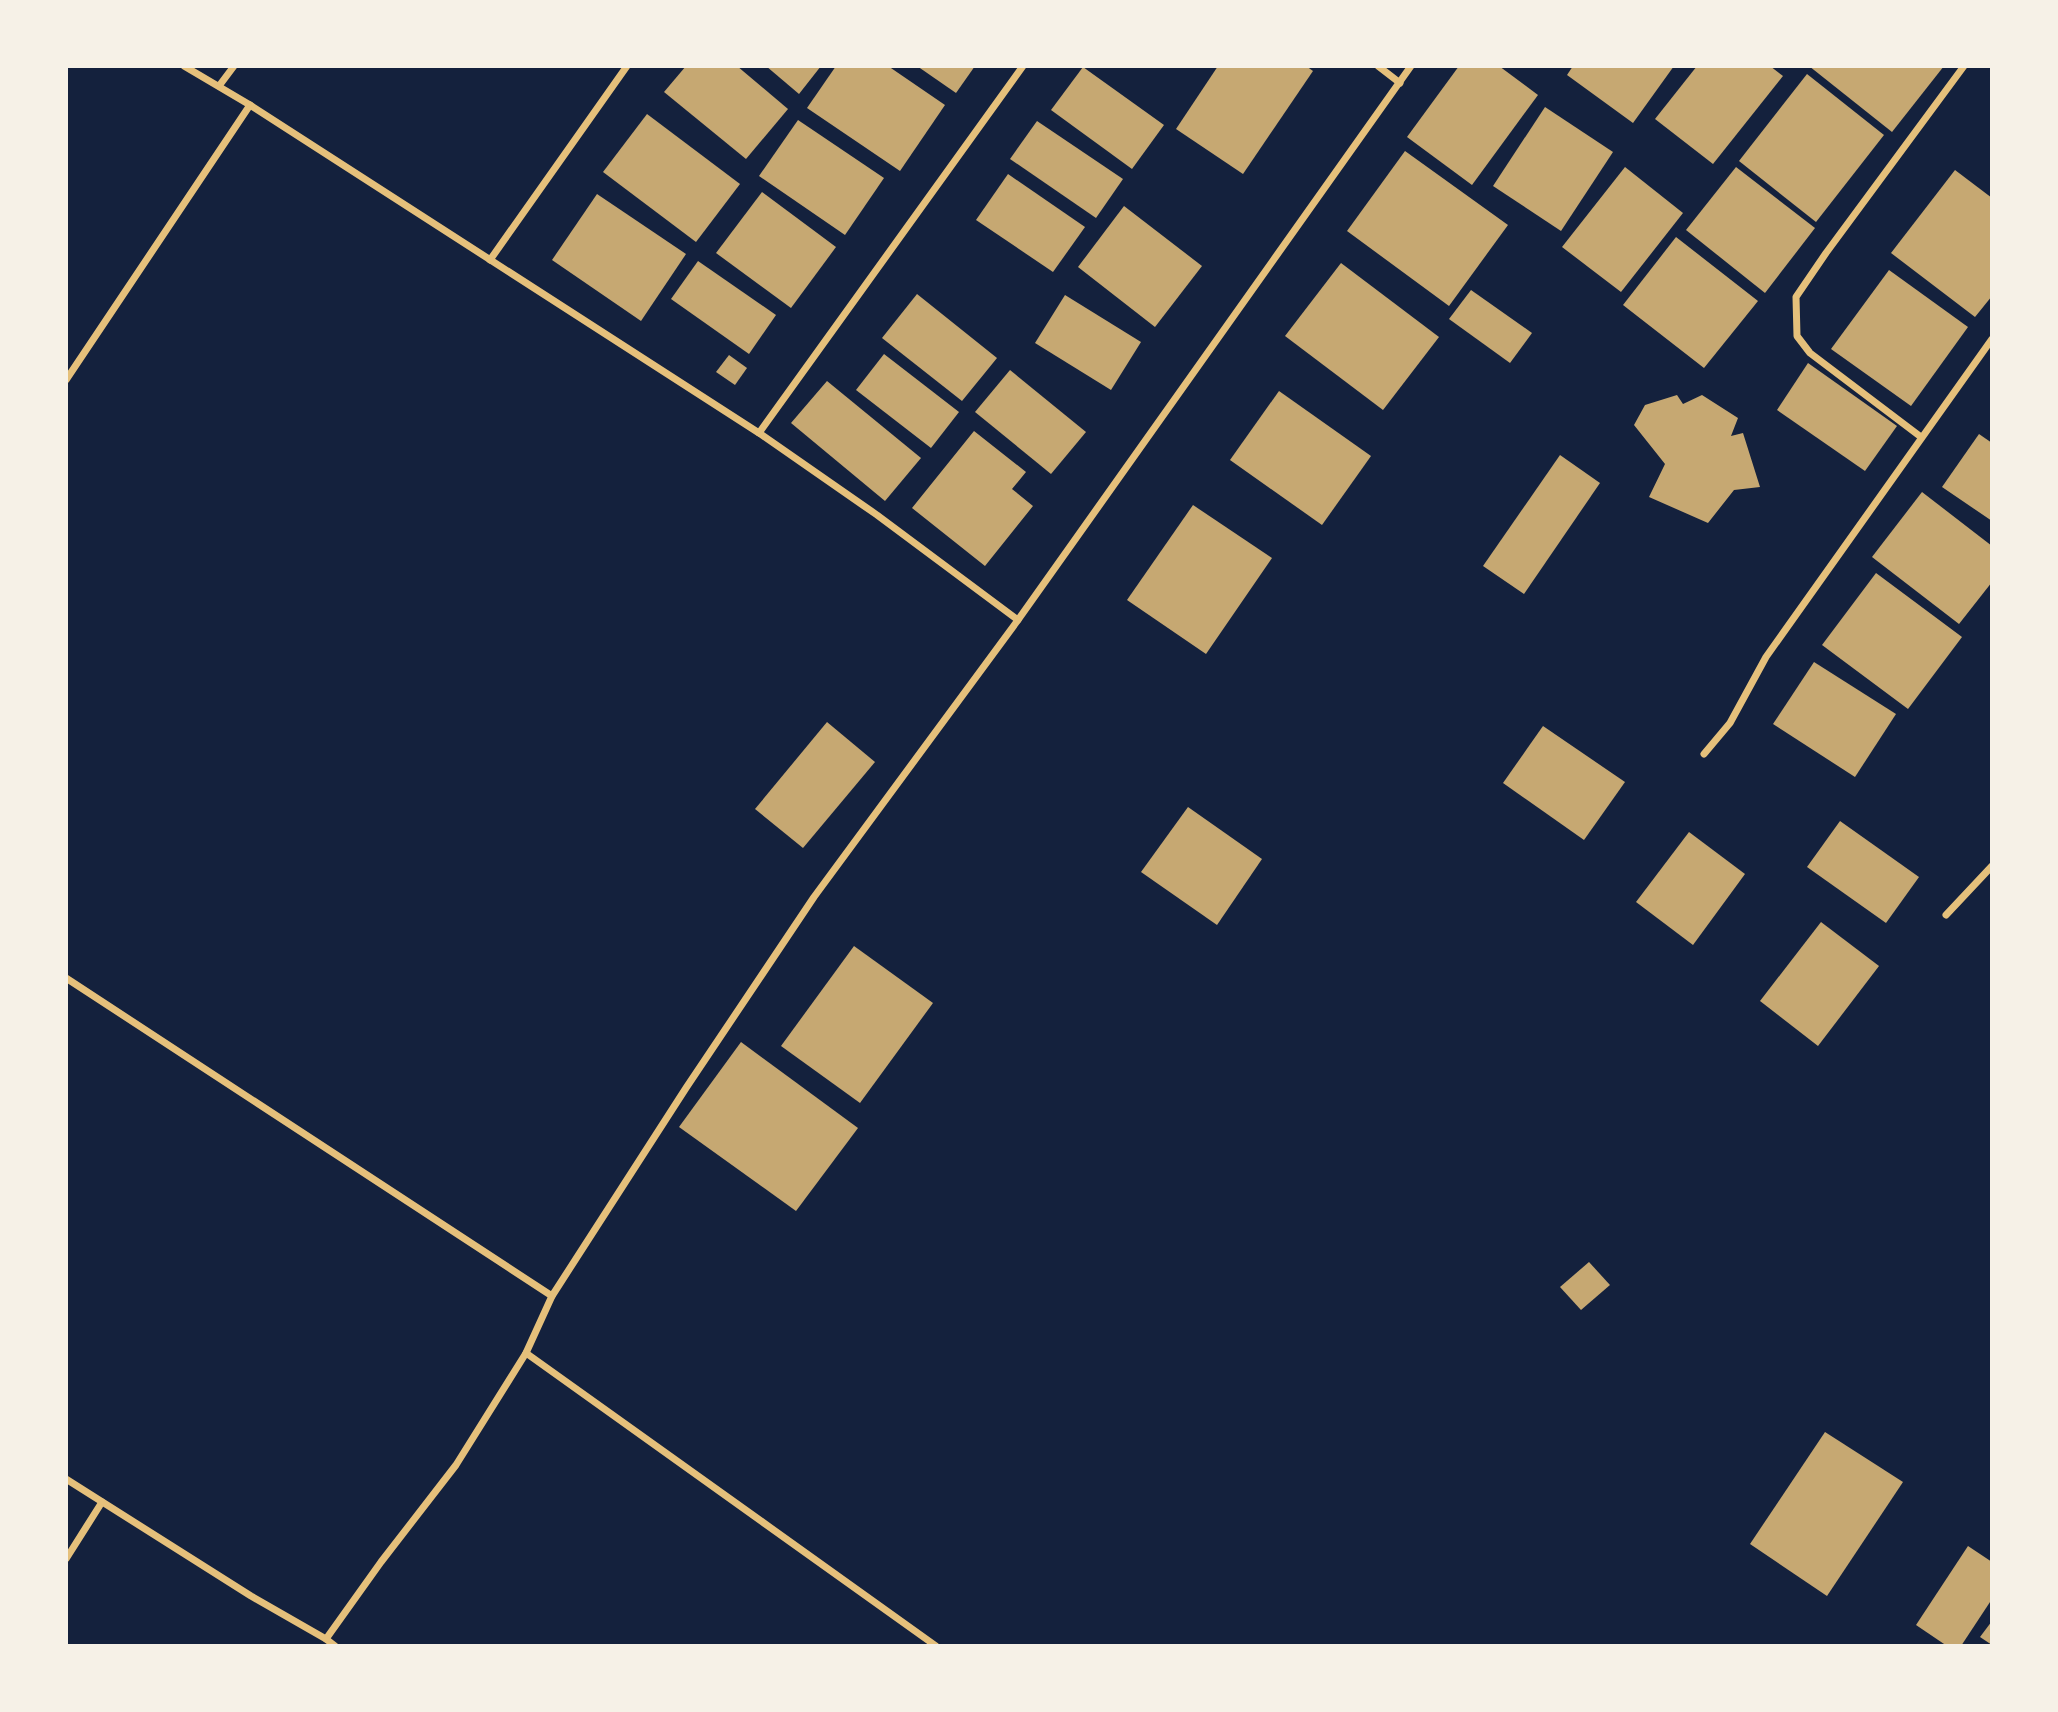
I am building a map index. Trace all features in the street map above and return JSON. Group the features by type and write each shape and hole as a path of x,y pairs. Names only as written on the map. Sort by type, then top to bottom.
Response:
{"street":[{"path":"184,66 759,433 1018,620"},
{"path":"219,86 233,66"},
{"path":"490,260 627,66"},
{"path":"759,433 1023,66"},
{"path":"1378,66 1400,83"},
{"path":"326,1639 456,1465 526,1353 552,1296 686,1088 814,897 1018,620 1411,66"},
{"path":"1921,437 1810,353 1797,336 1796,297 1964,66"},
{"path":"66,380 250,106"},
{"path":"1704,754 1730,723 1766,657 1992,339"},
{"path":"1946,915 1992,866"},
{"path":"66,978 552,1296"},
{"path":"526,1353 936,1646"},
{"path":"66,1479 335,1646"},
{"path":"66,1559 102,1502"}],"building":[{"path":"686,66 737,66 788,109 746,159 664,92"},
{"path":"766,66 821,66 799,94"},
{"path":"836,66 888,66 945,105 900,171 807,108"},
{"path":"917,66 975,66 956,93"},
{"path":"1218,66 1306,66 1313,71 1243,174 1176,129"},
{"path":"1459,66 1499,66 1538,95 1472,185 1407,137"},
{"path":"1573,66 1674,66 1633,123 1567,75"},
{"path":"1697,66 1770,66 1783,76 1713,164 1655,119"},
{"path":"1809,66 1944,66 1892,132"},
{"path":"1083,67 1164,125 1132,169 1051,110"},
{"path":"1807,74 1884,135 1816,222 1739,161"},
{"path":"1545,107 1613,152 1561,231 1493,186"},
{"path":"647,114 740,184 696,242 603,172"},
{"path":"798,120 884,178 845,235 759,176"},
{"path":"1037,121 1123,179 1096,218 1010,159"},
{"path":"1405,151 1508,225 1449,306 1347,231"},
{"path":"1625,167 1683,213 1621,292 1562,247"},
{"path":"1736,167 1815,228 1765,293 1686,230"},
{"path":"1955,170 1992,198 1992,296 1975,317 1891,253"},
{"path":"1008,174 1085,227 1053,272 976,220"},
{"path":"762,192 836,247 791,308 716,253"},
{"path":"597,194 686,254 641,321 552,260"},
{"path":"1124,206 1202,266 1155,327 1078,267"},
{"path":"1676,237 1758,301 1704,368 1623,305"},
{"path":"698,261 776,315 749,354 671,299"},
{"path":"1341,263 1439,337 1383,410 1285,336"},
{"path":"1889,270 1968,327 1911,406 1831,349"},
{"path":"1471,290 1532,333 1510,363 1449,319"},
{"path":"917,294 997,358 962,401 882,338"},
{"path":"1065,295 1141,342 1111,390 1035,343"},
{"path":"884,354 959,412 931,448 856,390"},
{"path":"729,355 747,368 735,385 716,372"},
{"path":"1808,363 1897,426 1865,471 1777,410"},
{"path":"1010,370 1086,432 1051,474 975,412"},
{"path":"827,381 921,458 885,501 791,423"},
{"path":"1279,391 1371,456 1322,525 1230,460"},
{"path":"1677,395 1683,404 1702,395 1738,418 1731,436 1743,433 1760,487 1734,490 1708,523 1649,497 1665,464 1634,425 1645,405"},
{"path":"974,431 1026,472 1012,489 1033,506 985,566 912,508"},
{"path":"1979,434 1992,443 1992,521 1942,487"},
{"path":"1560,455 1600,483 1524,594 1483,566"},
{"path":"1922,492 1992,546 1992,582 1959,624 1872,557"},
{"path":"1193,505 1272,558 1206,654 1127,600"},
{"path":"1876,573 1962,637 1908,709 1822,645"},
{"path":"1814,662 1896,714 1855,777 1773,724"},
{"path":"827,722 875,762 803,848 755,809"},
{"path":"1543,726 1625,782 1584,840 1503,783"},
{"path":"1188,807 1262,859 1217,925 1141,872"},
{"path":"1840,821 1919,877 1886,923 1807,867"},
{"path":"1689,832 1745,874 1693,945 1636,902"},
{"path":"1821,922 1879,966 1818,1046 1760,1001"},
{"path":"854,946 933,1003 860,1103 781,1046"},
{"path":"741,1042 858,1128 796,1211 679,1127"},
{"path":"1589,1262 1610,1285 1581,1310 1560,1287"},
{"path":"1825,1432 1903,1482 1827,1596 1750,1544"},
{"path":"1968,1546 1992,1562 1992,1599 1961,1646 1947,1646 1916,1625"},
{"path":"1992,1621 1992,1645 1980,1637"}]}
